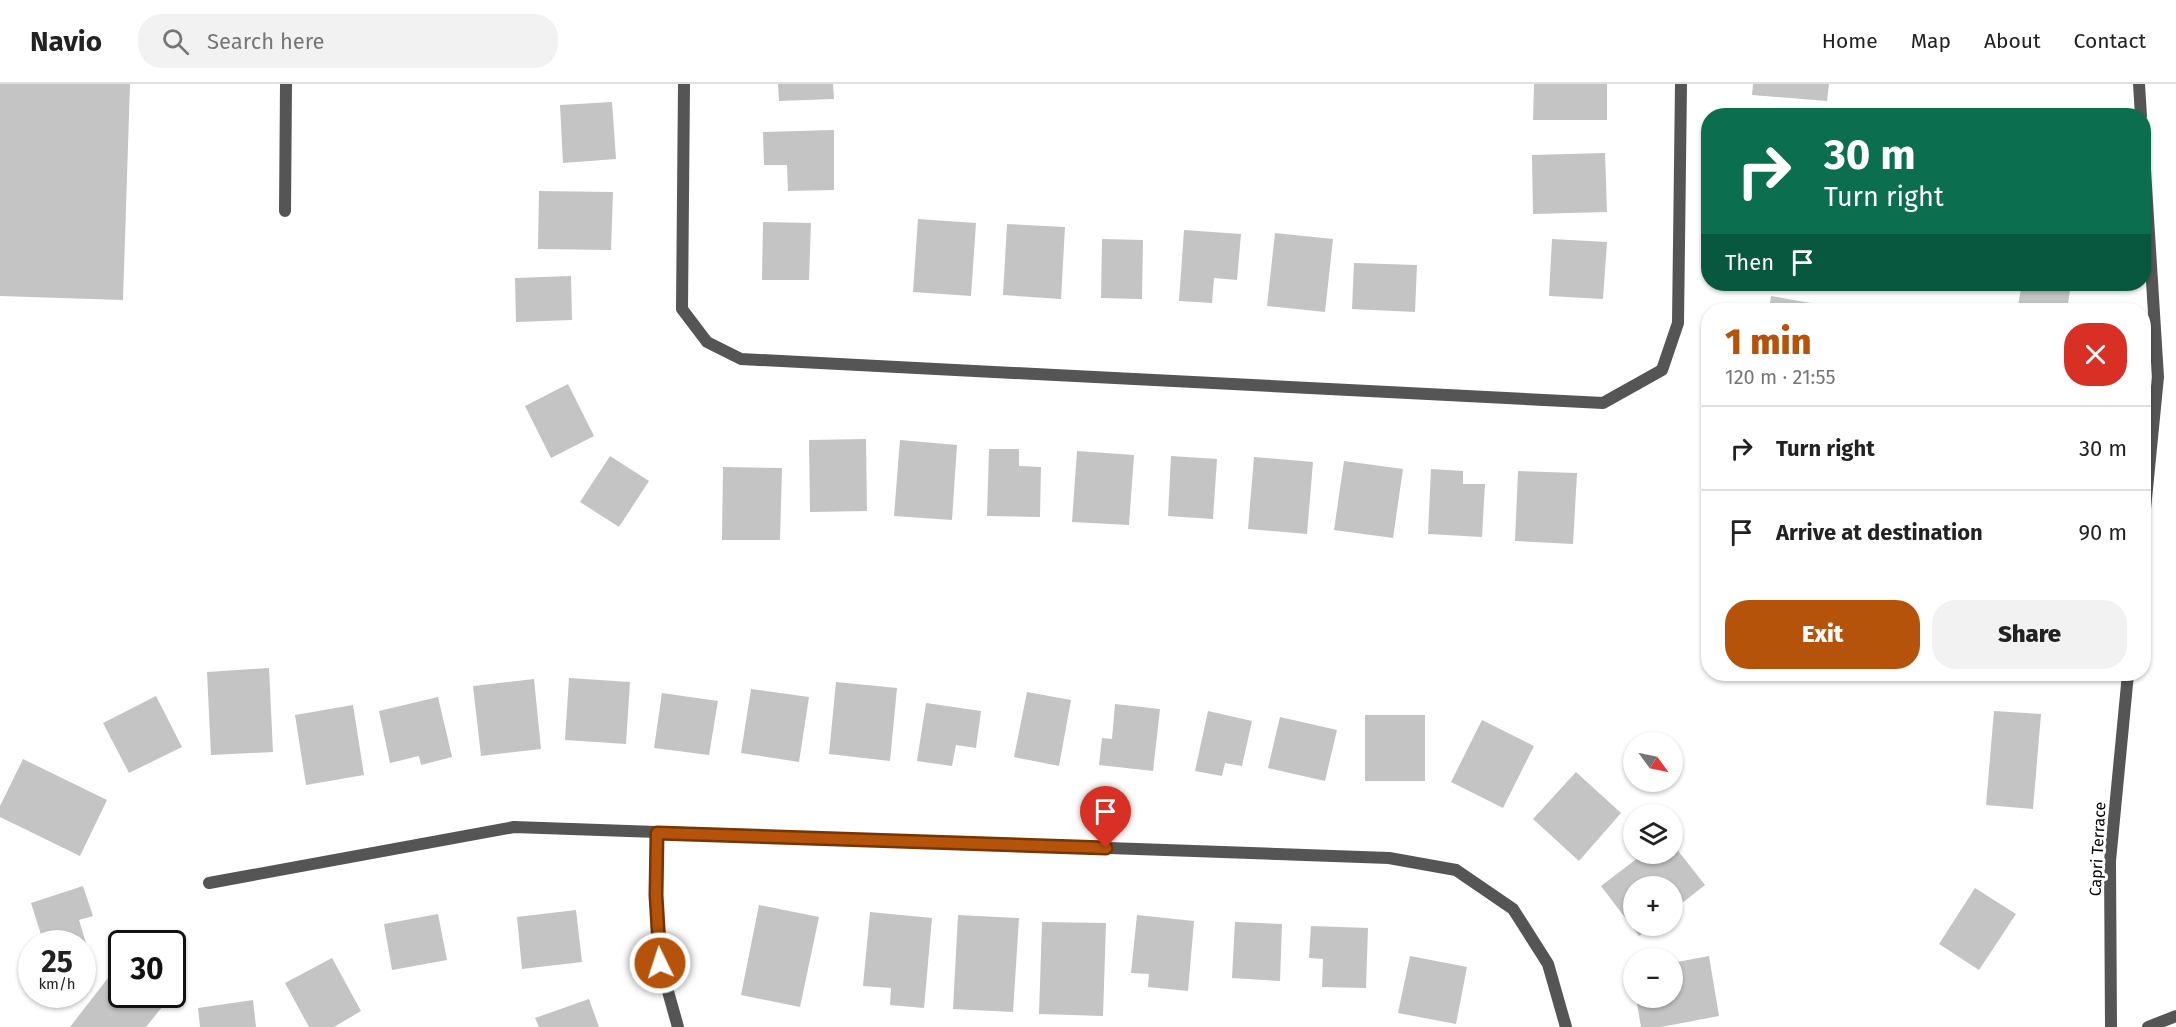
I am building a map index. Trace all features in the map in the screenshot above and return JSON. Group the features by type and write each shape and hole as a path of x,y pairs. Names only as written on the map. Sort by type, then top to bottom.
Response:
{"street":[{"path":"285,211 286,84"},
{"path":"684,84 682,309 707,342 741,359 1604,403 1662,370 1678,323 1682,84"},
{"path":"2139,84 2140,108"},
{"path":"2151,274 2157,377 2151,443"},
{"name":"Capri Terrace","path":"2111,1027 2110,861 2127,681"},
{"path":"209,883 514,827 1389,858 1456,870 1513,909 1548,964 1566,1027"},
{"path":"657,833 656,895 660,963 678,1027"},
{"path":"2148,1027 2176,1016"}],"building":[{"path":"0,84 130,84 123,300 0,296"},
{"path":"778,84 833,84 834,99 779,101"},
{"path":"1534,84 1607,84 1607,120 1533,120"},
{"path":"1753,84 1829,84 1827,101 1752,95"},
{"path":"612,102 616,159 563,163 560,105"},
{"path":"834,130 834,190 788,191 787,165 764,165 763,132"},
{"path":"1605,153 1607,212 1533,214 1532,155"},
{"path":"539,191 613,192 611,250 538,249"},
{"path":"918,219 976,223 971,296 913,292"},
{"path":"763,222 811,223 809,280 762,280"},
{"path":"1007,224 1065,227 1061,299 1003,295"},
{"path":"1184,230 1241,234 1237,280 1214,278 1212,303 1179,301"},
{"path":"1275,233 1333,239 1325,312 1267,306"},
{"path":"1102,239 1143,240 1142,299 1101,298"},
{"path":"1552,239 1607,242 1603,299 1549,296"},
{"path":"1354,263 1417,265 1415,312 1352,309"},
{"path":"571,276 572,320 516,322 515,278"},
{"path":"2021,291 2070,291 2068,303 2018,303"},
{"path":"1771,296 1811,303 1770,303"},
{"path":"568,384 594,436 551,458 525,406"},
{"path":"866,439 867,511 810,512 809,440"},
{"path":"900,440 957,445 952,520 894,516"},
{"path":"989,449 1019,449 1019,466 1041,467 1040,517 987,516"},
{"path":"1077,451 1134,455 1129,525 1072,522"},
{"path":"610,456 649,481 619,527 580,502"},
{"path":"1171,456 1217,459 1213,519 1168,516"},
{"path":"1254,457 1313,462 1307,534 1248,529"},
{"path":"1344,461 1403,469 1393,538 1334,530"},
{"path":"723,467 782,468 780,540 722,540"},
{"path":"1431,469 1463,471 1463,484 1485,484 1482,537 1428,534"},
{"path":"1518,471 1577,473 1573,544 1515,541"},
{"path":"269,668 273,752 211,755 207,672"},
{"path":"569,678 630,682 626,744 565,740"},
{"path":"534,679 541,749 481,756 473,686"},
{"path":"836,682 897,688 890,761 829,754"},
{"path":"751,689 809,697 799,762 741,753"},
{"path":"1027,692 1071,700 1059,766 1014,757"},
{"path":"662,693 718,701 709,755 654,748"},
{"path":"156,696 182,747 129,773 103,723"},
{"path":"438,697 452,757 421,765 419,756 390,763 379,711"},
{"path":"926,703 981,711 976,748 956,745 952,766 917,761"},
{"path":"1115,704 1160,709 1153,771 1099,765 1102,738 1112,739"},
{"path":"353,705 364,775 306,785 295,715"},
{"path":"1208,711 1252,721 1242,766 1225,763 1222,776 1195,771"},
{"path":"1994,711 2041,714 2033,809 1986,805"},
{"path":"1365,715 1425,715 1425,781 1365,781"},
{"path":"1280,717 1337,730 1325,781 1268,768"},
{"path":"1482,720 1534,746 1503,808 1451,782"},
{"path":"23,759 107,800 80,856 0,817 0,806"},
{"path":"1576,772 1621,813 1579,861 1533,819"},
{"path":"1683,857 1705,885 1683,902 1683,876 1623,876 1623,915 1601,886 1630,864 1683,864"},
{"path":"83,886 93,916 79,920 82,930 40,930 31,903"},
{"path":"1975,888 2016,914 1979,970 1939,944"},
{"path":"759,905 819,917 800,1007 741,995"},
{"path":"576,910 582,962 522,969 517,917"},
{"path":"870,912 932,918 924,1008 890,1005 891,988 863,986"},
{"path":"438,914 447,960 392,970 384,924"},
{"path":"958,915 1019,918 1013,1012 953,1009"},
{"path":"1137,915 1194,921 1188,991 1148,987 1149,974 1131,973"},
{"path":"1042,922 1106,923 1103,1016 1039,1014"},
{"path":"1235,922 1282,924 1280,981 1232,978"},
{"path":"1311,926 1368,928 1366,988 1322,987 1323,959 1309,958"},
{"path":"1410,956 1467,967 1456,1024 1398,1013"},
{"path":"1709,956 1719,1016 1661,1027 1641,1027 1638,1008 1683,1008 1683,961"},
{"path":"332,958 361,1011 334,1027 309,1027 285,983"},
{"path":"108,978 108,1008 161,1008 146,1027 70,1027 85,1008 96,1008 96,993"},
{"path":"589,999 599,1027 539,1027 535,1018"},
{"path":"253,1000 256,1027 200,1027 198,1008"}],"route":[{"path":"660,963 656,895 657,833 1106,848"}]}
